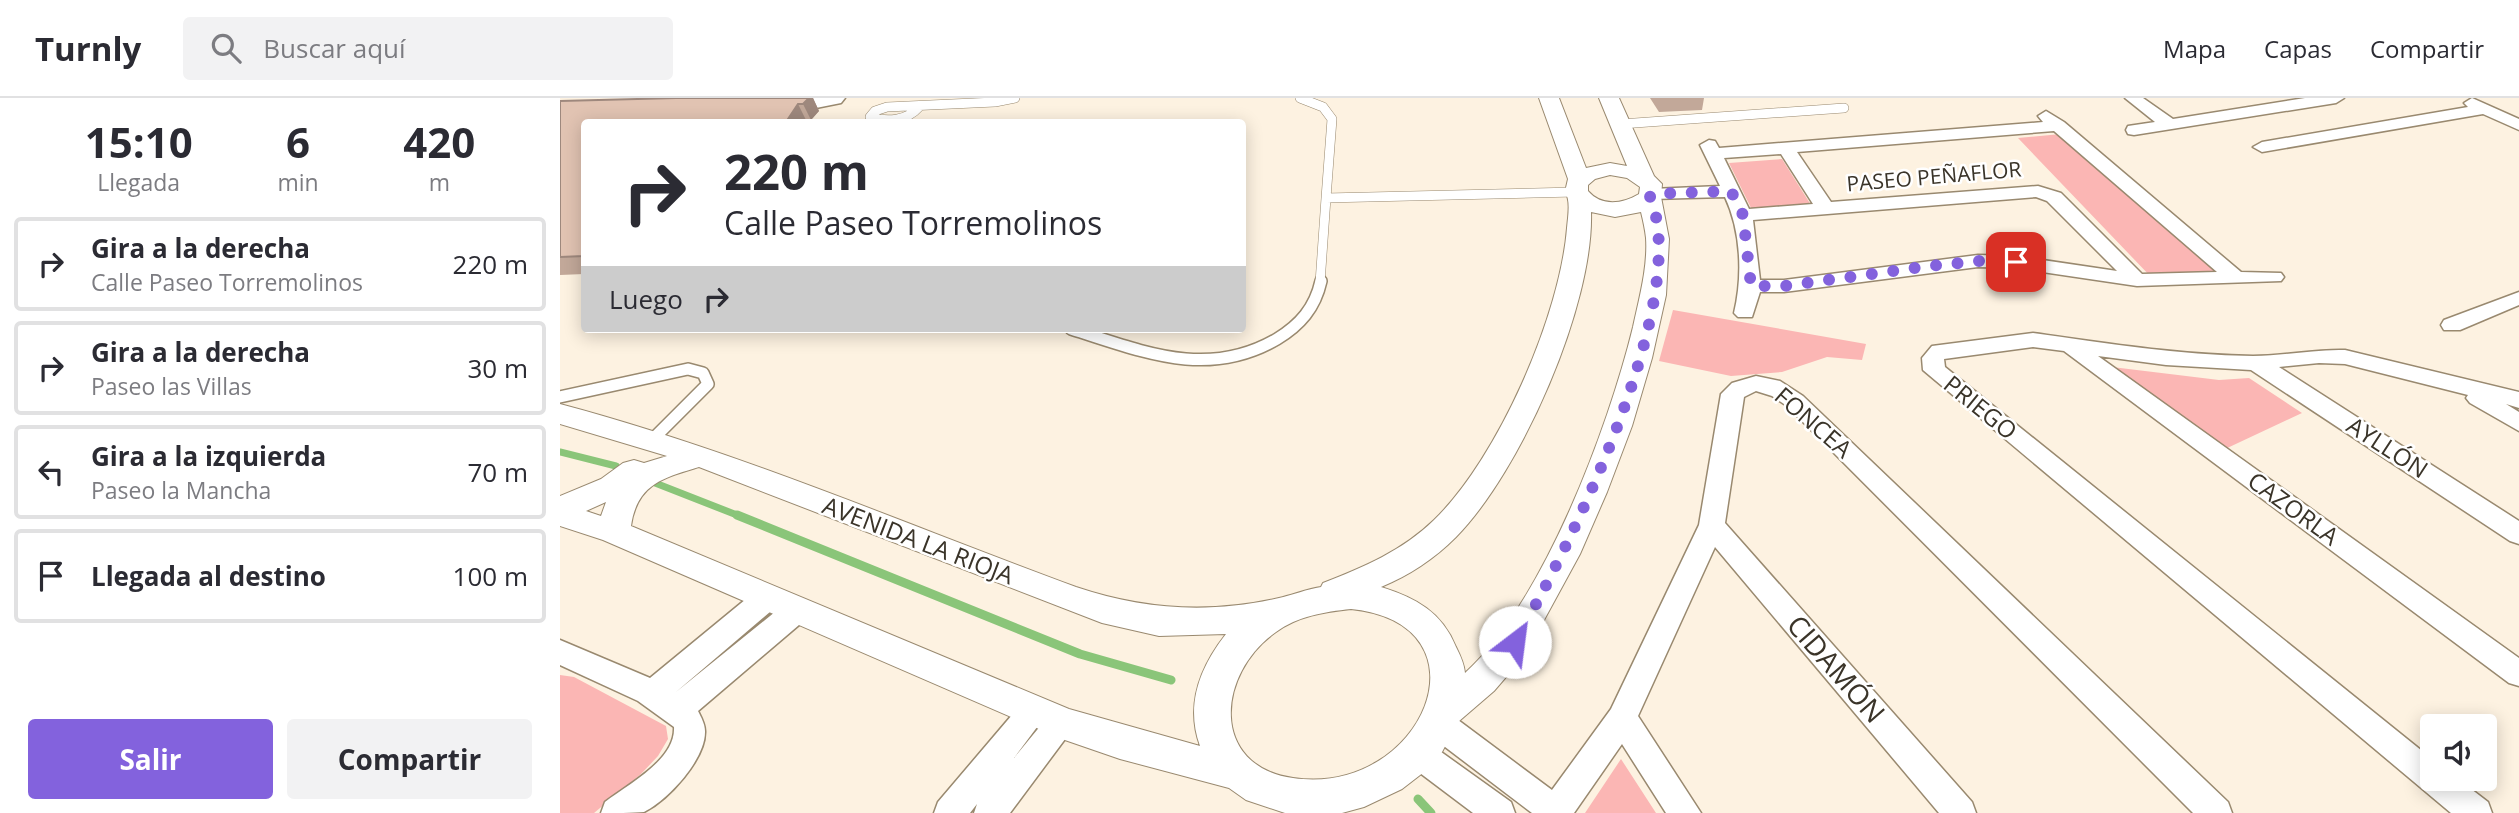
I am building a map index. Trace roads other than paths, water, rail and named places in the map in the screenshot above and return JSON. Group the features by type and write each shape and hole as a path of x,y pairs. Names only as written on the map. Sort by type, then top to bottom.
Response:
{"highway":[{"path":"778,98 802,103 832,98"}],"street":[{"path":"1549,98 1578,190 1587,204 1610,210 1634,207 1648,187"},
{"path":"1609,98 1648,187 1657,214 1660,248 1652,309 1636,370 1608,450 1549,583 1515,642 1477,686 1442,718 1419,754 1396,773 1343,805 1309,799 1285,804 1238,773 1218,747 1210,717 1214,685 1229,655 1253,630 1283,611 1383,573 1424,548 1461,513 1489,477 1521,415 1571,285 1579,245 1578,190 1587,174 1610,169 1633,173 1648,187 1728,184"},
{"path":"2133,98 2169,124"},
{"path":"2134,130 2336,98"},
{"path":"2461,98 2519,125"},
{"path":"2262,147 2486,109"},
{"path":"1745,313 1751,286 1743,215 1712,149 1786,149 2052,121 2236,278"},
{"path":"1786,149 1827,209"},
{"name":"PASEO PEÑAFLOR","path":"1743,215 2038,191 2054,197 2137,279"},
{"path":"1751,286 1784,286 1978,261 2016,262 2137,279 2274,277"},
{"path":"2452,325 2519,298"},
{"name":"PRIEGO","path":"2420,767 1934,370 1933,358 1940,351 2033,340 2166,358 2256,363 2319,356 2345,357 2519,400"},
{"name":"CAZORLA","path":"2067,344 2519,674"},
{"name":"AYLLÓN","path":"2256,363 2519,534"},
{"name":"FONCEA","path":"1555,812 1622,718 1712,525 1733,394 1741,386 1753,382 1782,391 2216,813"},
{"path":"2462,388 2519,423"},
{"name":"AVENIDA LA RIOJA","path":"560,414 699,457 1090,605 1141,619 1186,623 1229,622 1283,611"},
{"path":"560,509 612,487 633,473 645,458 651,441"},
{"path":"614,533 616,509 633,484 646,474 699,457"},
{"path":"560,514 614,533 1048,717 1121,742 1238,773"},
{"name":"CIDAMÓN","path":"1712,525 1959,813"},
{"path":"1318,599 1351,596 1381,600 1409,612 1430,630 1444,654 1450,682 1442,718"},
{"path":"673,711 781,604"},
{"path":"560,652 673,711 687,748 677,763 617,813"},
{"path":"950,813 1048,717"},
{"path":"990,813 1048,717"},
{"path":"1442,718 1555,812"},
{"path":"1622,718 1685,813"},
{"path":"1419,754 1499,813"},
{"name":"PRIEGO","path":"2449,791 2476,813"}],"lane":[{"path":"919,107 915,114 909,117 870,117 875,111 887,107 995,102 1015,98"},
{"path":"1084,333 1172,360 1213,363 1270,345 1307,318 1319,289 1332,119 1328,111 1318,104 1300,98"},
{"path":"1621,124 1844,108"},
{"path":"1326,198 1578,190"},
{"path":"560,397 688,369 703,373 708,384 651,441"}],"waterway":[{"path":"560,452 616,466"},
{"path":"650,481 740,516"},
{"path":"740,516 1080,654 1171,680"},
{"path":"1418,799 1431,813"}]}
